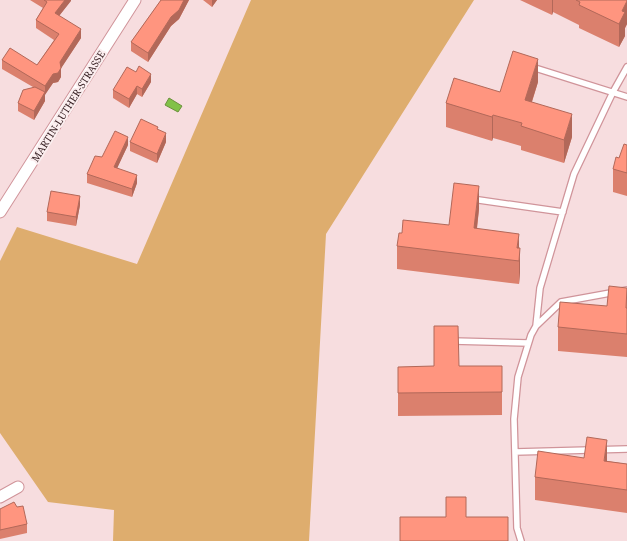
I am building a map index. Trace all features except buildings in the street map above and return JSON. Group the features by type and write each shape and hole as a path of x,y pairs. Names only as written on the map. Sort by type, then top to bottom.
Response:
{"street":[{"name":"MARTIN-LUTHER-STRASSE","path":"0,212 135,0"},
{"path":"0,497 18,487"}],"lane":[{"path":"525,65 613,92 627,98"},
{"path":"521,541 517,528 514,419 518,377 528,343 536,326 540,288 574,174 613,92 627,67"},
{"path":"471,199 563,212"},
{"path":"536,326 561,302 627,290"},
{"path":"446,341 528,343"},
{"path":"515,452 627,449"}],"shaded area":[{"path":"251,0 474,0 326,234 309,541 113,541 114,510 48,502 0,433 0,261 17,227 137,264"},
{"path":"169,98 182,106 178,112 165,105"}]}
